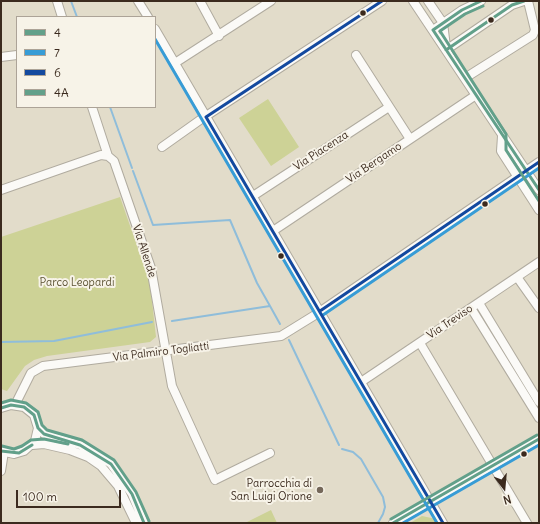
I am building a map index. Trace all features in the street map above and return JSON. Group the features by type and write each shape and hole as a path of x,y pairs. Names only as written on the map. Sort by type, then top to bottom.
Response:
{"street":[{"path":"57,1 62,16"},
{"path":"138,1 147,16"},
{"path":"200,1 219,36"},
{"path":"162,147 382,1"},
{"path":"413,1 539,190"},
{"path":"428,1 443,23 446,50"},
{"path":"433,30 462,10 482,1"},
{"path":"446,50 512,5 524,1"},
{"path":"465,78 533,35 535,30 528,1"},
{"path":"175,63 219,36 266,2"},
{"path":"156,32 443,523"},
{"path":"1,57 16,55"},
{"path":"356,55 410,139"},
{"name":"Via Bergamo","path":"273,231 476,95"},
{"name":"Via Piacenza","path":"253,196 389,107"},
{"name":"Via Allende","path":"92,108 108,156 114,161 151,268 160,309 165,352 172,386 215,480 270,454"},
{"path":"502,136 501,152 539,210"},
{"path":"1,190 101,156 108,156"},
{"name":"Via Palmiro Togliatti","path":"15,405 31,373 43,366 274,338 288,332 539,162"},
{"name":"Via Treviso","path":"361,382 539,262"},
{"path":"517,277 539,308"},
{"path":"479,303 536,399 539,418"},
{"path":"471,308 536,399"},
{"path":"420,343 494,465 527,523"},
{"path":"1,408 15,405 24,407 31,412 36,419 38,428 37,437 32,445 20,453 3,451 1,471"},
{"path":"38,428 44,434 80,445 96,453 111,464 132,494 144,523"},
{"path":"393,523 539,439"},
{"path":"32,445 44,444 70,450 88,457 101,466 118,486 136,523"}],"green space":[{"path":"268,99 299,147 271,166 239,118"},
{"name":"Parco Leopardi","path":"120,197 150,283 156,337 150,342 47,356 34,360 25,366 7,391 1,389 1,237"},
{"path":"271,510 277,523 245,523"},
{"path":"422,516 436,519 438,523 410,523"}],"waterway":[{"path":"71,1 77,16"},
{"path":"110,108 132,168"},
{"path":"133,171 153,225 230,220 257,283 270,306"},
{"path":"172,321 270,306 280,324"},
{"path":"1,342 54,341 152,322"},
{"path":"289,340 339,445"},
{"path":"342,449 353,452 361,459 383,497 385,507 378,523"}],"transit line":[{"name":"6","path":"382,1 206,117 443,523"},
{"name":"4","path":"481,1 462,10 433,30 539,190"},
{"name":"4","path":"446,50 512,5 524,1"},
{"name":"4A","path":"483,6 465,14 440,31 506,134 506,150 539,201"},
{"name":"7","path":"156,41 437,523"},
{"name":"6","path":"320,311 539,162"},
{"name":"7","path":"323,315 539,168"},
{"name":"4A","path":"1,403 11,400 26,403 38,412 42,425 47,430 82,440 114,460 136,492 149,521"},
{"name":"4","path":"1,408 11,405 24,407 34,415 38,428"},
{"name":"4","path":"38,428 44,434 80,445 111,464 132,494 144,523"},
{"name":"4A","path":"391,519 537,435"},
{"name":"4A","path":"2,446 14,449 31,440 44,439 68,444"},
{"name":"4","path":"393,523 539,439"},
{"name":"4","path":"1,451 19,453 32,445"},
{"name":"7","path":"403,523 539,445"}],"place":[{"name":"Parrocchia di San Luigi Orione","path":"320,490"}]}
